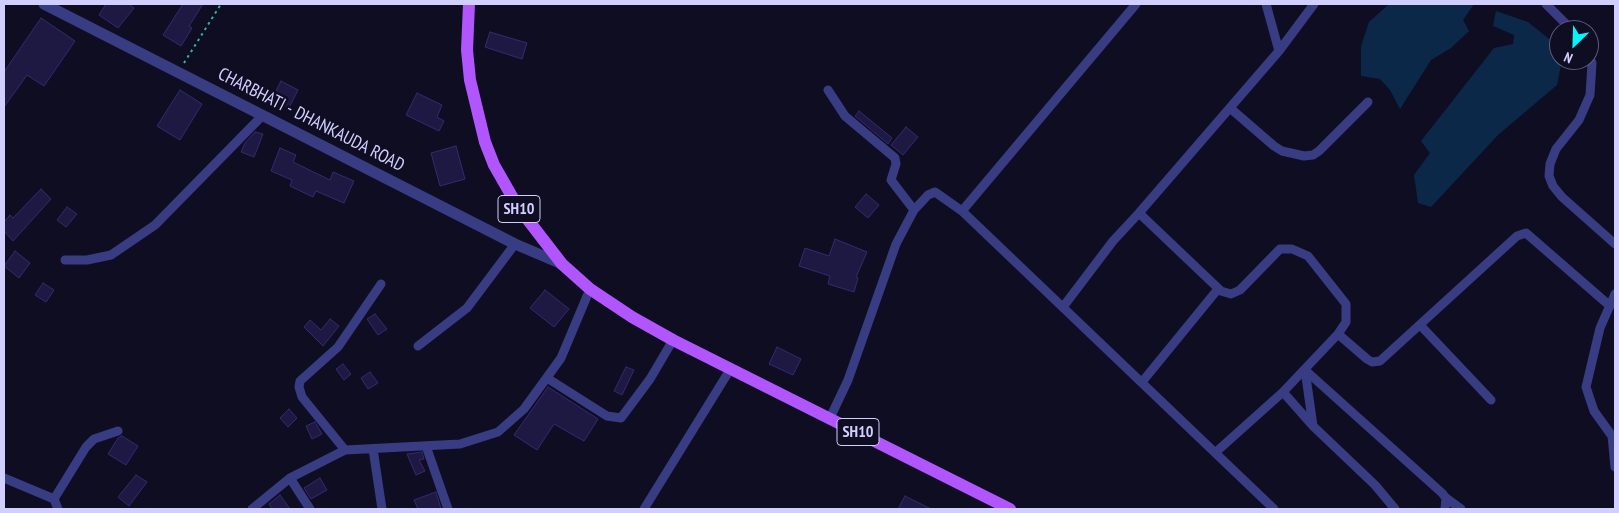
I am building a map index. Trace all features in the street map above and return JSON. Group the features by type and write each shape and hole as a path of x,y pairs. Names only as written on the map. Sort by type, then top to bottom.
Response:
{"main road":[{"name":"SH10","path":"469,4 467,50 470,80 494,165 518,207 562,264 590,289 632,317 677,342 1010,509"}],"street":[{"name":"CHARBHATI - DHANKAUDA ROAD","path":"44,4 179,71 514,244 562,264"},
{"path":"962,211 1136,4"},
{"path":"1266,4 1279,51"},
{"path":"1063,307 1113,241 1279,51 1314,4"},
{"path":"1546,4 1562,20"},
{"path":"1592,70 1590,95 1579,120 1556,149 1550,164 1549,176 1553,186 1562,198 1615,244"},
{"path":"828,90 845,116 895,158 896,164 891,180 914,210"},
{"path":"1230,108 1274,146 1282,151 1304,156 1313,155 1319,151 1368,102"},
{"path":"65,260 87,260 111,255 155,225 263,115"},
{"path":"830,418 848,380 896,244 914,210 928,195 935,192 962,211 1274,509"},
{"path":"1139,213 1218,289 1231,294 1240,290 1280,249 1301,252 1308,256 1346,304 1348,313 1346,322 1338,334 1283,392 1216,452"},
{"path":"1338,334 1372,362 1380,361 1421,326 1517,236 1526,233 1610,306"},
{"path":"418,346 467,308 514,244"},
{"path":"345,450 302,397 299,387 300,381 338,347 381,284"},
{"path":"252,509 290,478 345,450 460,444 498,432 524,409 561,358 590,289"},
{"path":"1142,382 1218,289"},
{"path":"1615,294 1600,328 1586,387 1594,411 1612,436 1615,467"},
{"path":"1421,326 1492,400"},
{"path":"547,378 607,416 621,418 677,342"},
{"path":"644,509 731,368"},
{"path":"1305,370 1313,426"},
{"path":"1305,370 1460,509"},
{"path":"1283,392 1313,426 1375,485 1395,509"},
{"path":"54,499 86,447 94,439 118,432"},
{"path":"426,446 448,509"},
{"path":"373,449 382,509"},
{"path":"4,478 54,499 58,509"},
{"path":"290,478 310,509"},
{"path":"1445,509 1446,498"}],"path":[{"path":"179,71 221,4"}],"water":[{"path":"1389,4 1474,4 1463,20 1469,31 1451,48 1431,60 1400,109 1390,90 1380,79 1361,76 1361,46 1369,22"},
{"path":"1496,11 1528,22 1549,39 1549,70 1560,70 1557,85 1498,135 1431,207 1418,203 1414,175 1430,153 1421,141 1494,48 1513,44 1514,35 1493,26"}],"building":[{"path":"106,4 129,4 134,8 118,28 99,15"},
{"path":"183,4 203,4 189,26 192,28 181,46 163,35"},
{"path":"41,18 75,41 44,86 27,75 4,107 4,72"},
{"path":"490,32 527,43 522,59 485,47"},
{"path":"281,81 298,90 289,108 272,99"},
{"path":"180,90 202,104 180,140 157,126"},
{"path":"417,93 442,105 437,117 444,121 439,131 406,115"},
{"path":"859,111 892,138 888,144 855,116"},
{"path":"906,127 918,137 903,155 891,145"},
{"path":"255,132 263,134 254,157 241,152 245,143"},
{"path":"456,146 465,179 440,186 431,153"},
{"path":"280,148 296,155 293,162 330,180 333,172 354,181 344,203 316,191 313,197 290,186 292,180 271,171"},
{"path":"41,189 51,199 13,241 4,231 4,222 10,215 13,218"},
{"path":"866,194 879,205 868,218 855,207"},
{"path":"67,207 77,214 66,227 57,220"},
{"path":"835,239 867,252 856,277 858,278 854,292 828,284 830,276 799,266 805,248 829,256"},
{"path":"15,251 30,263 19,278 4,266"},
{"path":"43,283 54,290 46,302 35,295"},
{"path":"545,290 569,309 554,327 530,308"},
{"path":"375,314 387,329 378,335 367,319"},
{"path":"330,319 339,326 323,346 304,327 310,320 321,330"},
{"path":"777,347 801,359 793,375 769,364"},
{"path":"343,364 351,374 344,380 336,369"},
{"path":"626,367 634,370 622,395 614,391"},
{"path":"370,372 378,383 368,389 361,378"},
{"path":"548,387 598,419 584,441 554,424 537,450 514,435"},
{"path":"289,409 297,418 288,427 280,418"},
{"path":"315,422 322,434 312,439 306,426"},
{"path":"122,436 138,446 126,465 108,454 118,438"},
{"path":"422,452 424,459 419,460 425,471 416,475 407,454"},
{"path":"136,475 147,482 129,506 118,497"},
{"path":"320,478 327,490 311,499 304,488"},
{"path":"436,492 441,509 418,509 414,500"},
{"path":"280,495 290,509 272,509 269,504"},
{"path":"905,496 931,509 898,509"}]}
